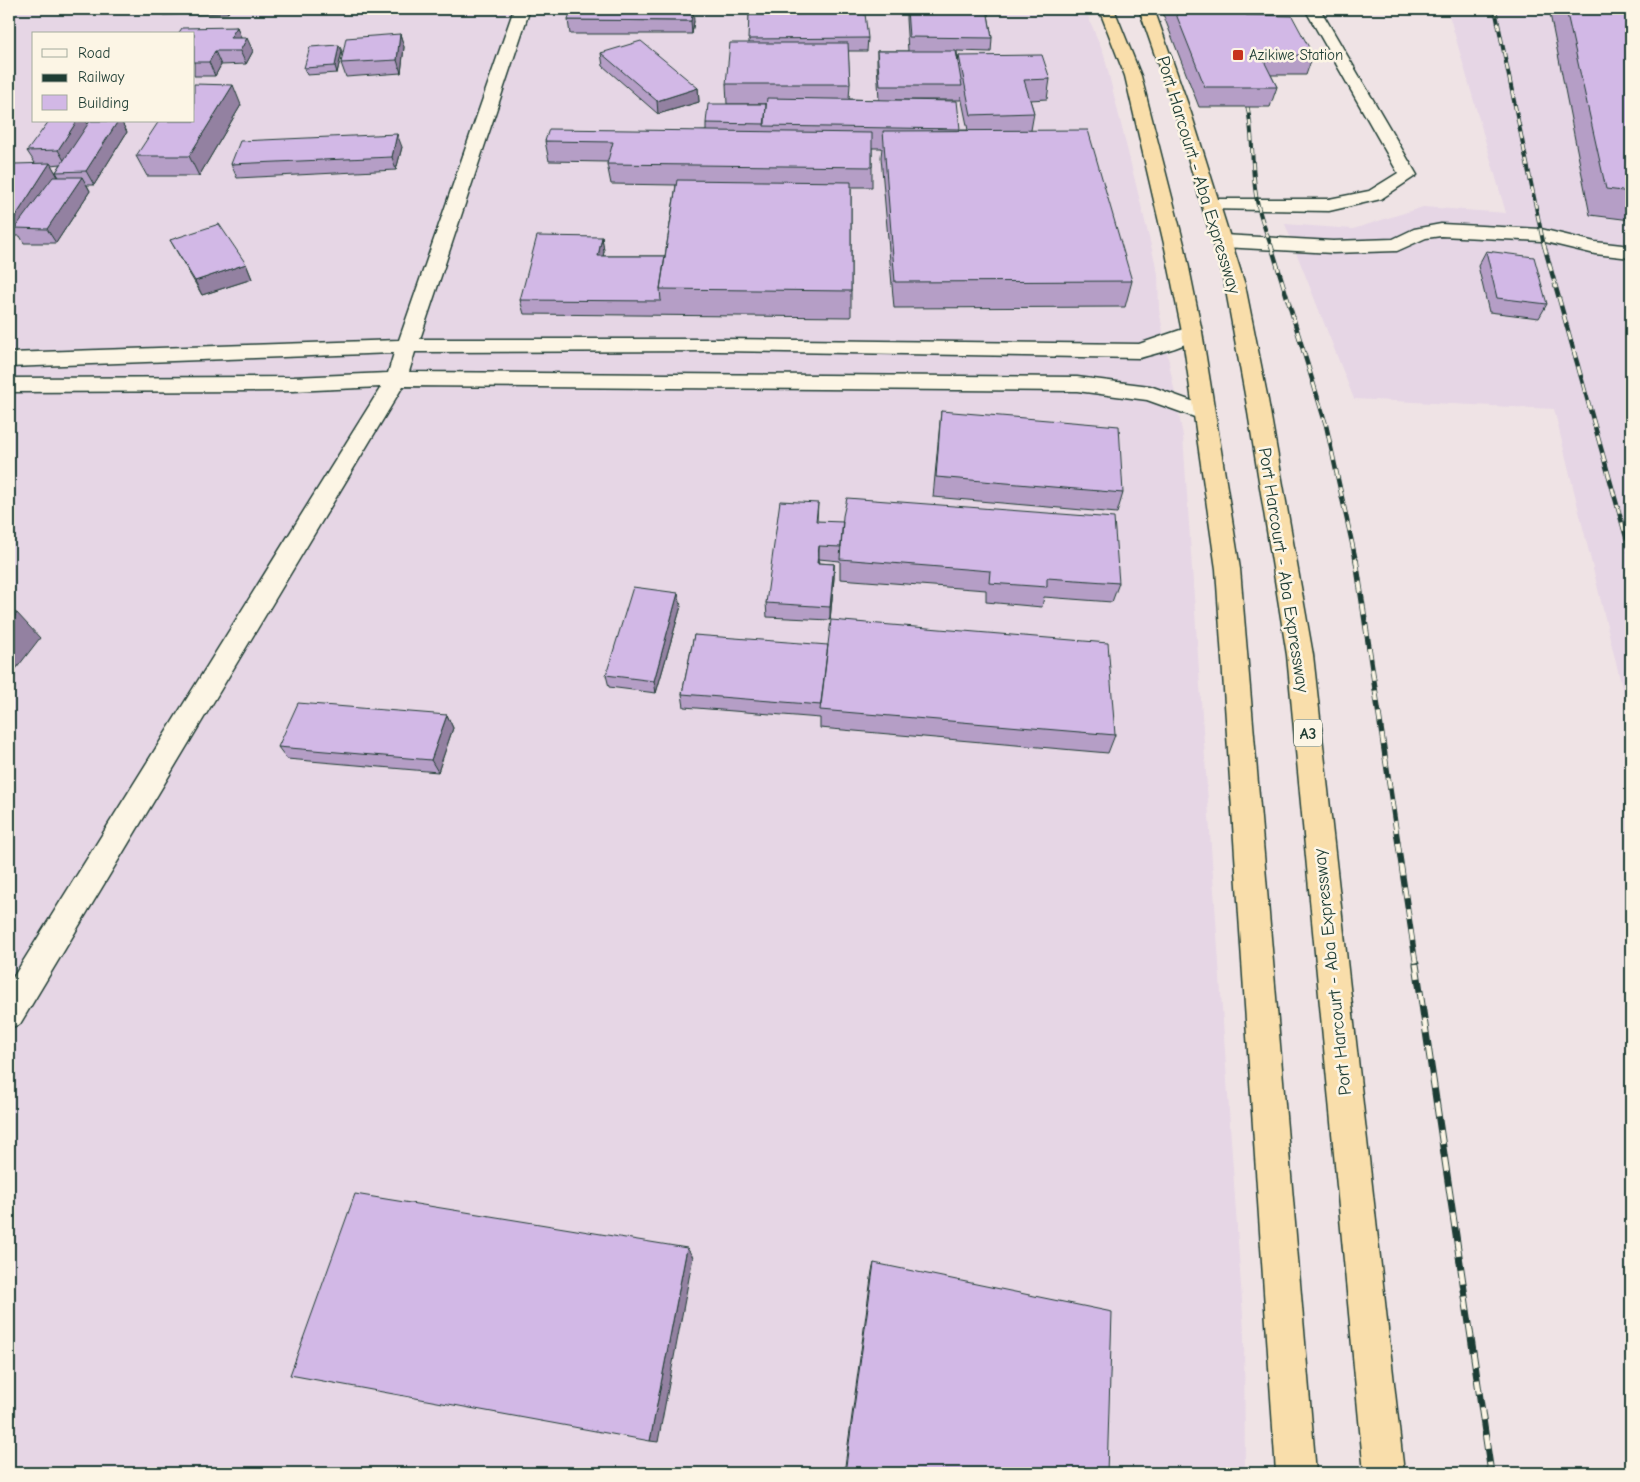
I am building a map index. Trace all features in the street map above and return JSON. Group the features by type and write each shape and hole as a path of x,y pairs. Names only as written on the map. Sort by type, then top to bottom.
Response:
{"highway":[{"name":"Port Harcourt - Aba Expressway","path":"1106,9 1133,76 1151,144 1192,332 1228,569 1296,1473"},
{"name":"Port Harcourt - Aba Expressway","path":"1146,9 1212,205 1235,285 1257,400 1300,654 1384,1473"}],"street":[{"path":"9,1013 396,379 522,9"},
{"path":"1212,205 1329,205 1375,195 1408,175 1312,9"},
{"path":"1222,241 1333,247 1397,245 1421,233 1441,230 1541,234 1595,248 1631,252"},
{"path":"9,360 408,346 719,346 1140,351 1176,340 1192,332"},
{"path":"9,385 293,384 396,379 1077,384 1150,393 1203,413"}],"shaded area":[{"path":"9,9 1085,9 1104,55 1158,274 1159,310 1183,436 1244,1330 1245,1473 9,1473"},
{"path":"1444,9 1631,9 1631,724 1554,409 1354,399 1285,224 1353,229 1423,207 1506,213 1450,18"}],"building":[{"path":"571,9 693,9 691,21 568,20"},
{"path":"907,9 987,9 992,38 909,37"},
{"name":"Azikiwe Station","path":"1174,9 1243,9 1246,15 1292,16 1313,55 1261,55 1277,87 1205,87"},
{"path":"1566,9 1631,9 1631,192 1606,189"},
{"path":"865,14 868,38 748,39 749,15"},
{"path":"237,27 230,38 247,38 240,51 215,51 209,62 195,62 195,32 179,32 182,28"},
{"path":"400,34 397,60 341,63 346,38"},
{"path":"641,41 698,88 657,101 601,53"},
{"path":"730,43 848,43 850,84 726,84"},
{"path":"339,45 335,66 304,68 310,47"},
{"path":"877,51 956,51 962,86 880,86"},
{"path":"1042,55 1050,79 1024,80 1034,113 971,115 959,56"},
{"path":"195,84 233,85 189,156 136,156 158,122 195,122"},
{"path":"767,98 957,101 960,129 764,126"},
{"path":"708,104 766,104 765,124 706,123"},
{"path":"48,122 76,122 58,150 27,151"},
{"path":"89,122 117,122 86,171 56,172"},
{"path":"549,129 872,133 872,167 607,164 613,142 545,141"},
{"path":"1088,130 1132,281 895,282 883,131"},
{"path":"397,134 392,157 231,164 240,141"},
{"path":"50,163 12,222 9,222 9,173 15,164"},
{"path":"53,177 82,177 47,229 15,228"},
{"path":"677,180 851,182 851,291 660,289"},
{"path":"219,224 246,264 195,281 170,240"},
{"path":"537,236 602,237 598,256 665,256 660,289 661,301 520,300"},
{"path":"1486,251 1534,257 1547,304 1497,298"},
{"path":"941,411 1119,426 1123,493 936,477"},
{"path":"847,498 1114,518 1119,583 1047,578 1047,587 989,583 990,571 840,559 843,516"},
{"path":"780,501 818,503 816,521 843,522 841,547 819,546 817,563 834,564 830,607 766,603"},
{"path":"633,587 678,593 654,681 606,675"},
{"path":"9,612 17,613 9,624"},
{"path":"831,620 1108,643 1115,735 820,710"},
{"path":"694,635 828,645 821,705 682,694"},
{"path":"298,703 447,715 431,760 278,747"},
{"path":"355,1194 687,1248 650,1441 290,1375"},
{"path":"874,1263 1112,1312 1107,1473 845,1473"}],"railway":[{"path":"1495,9 1544,246"},
{"path":"1244,93 1250,120 1257,201 1271,246"},
{"path":"1271,245 1326,425 1356,561"},
{"path":"1544,245 1631,555"},
{"path":"1356,560 1416,965"},
{"path":"1416,964 1491,1473"}],"place":[{"name":"Azikiwe Station","path":"1238,55"}]}
